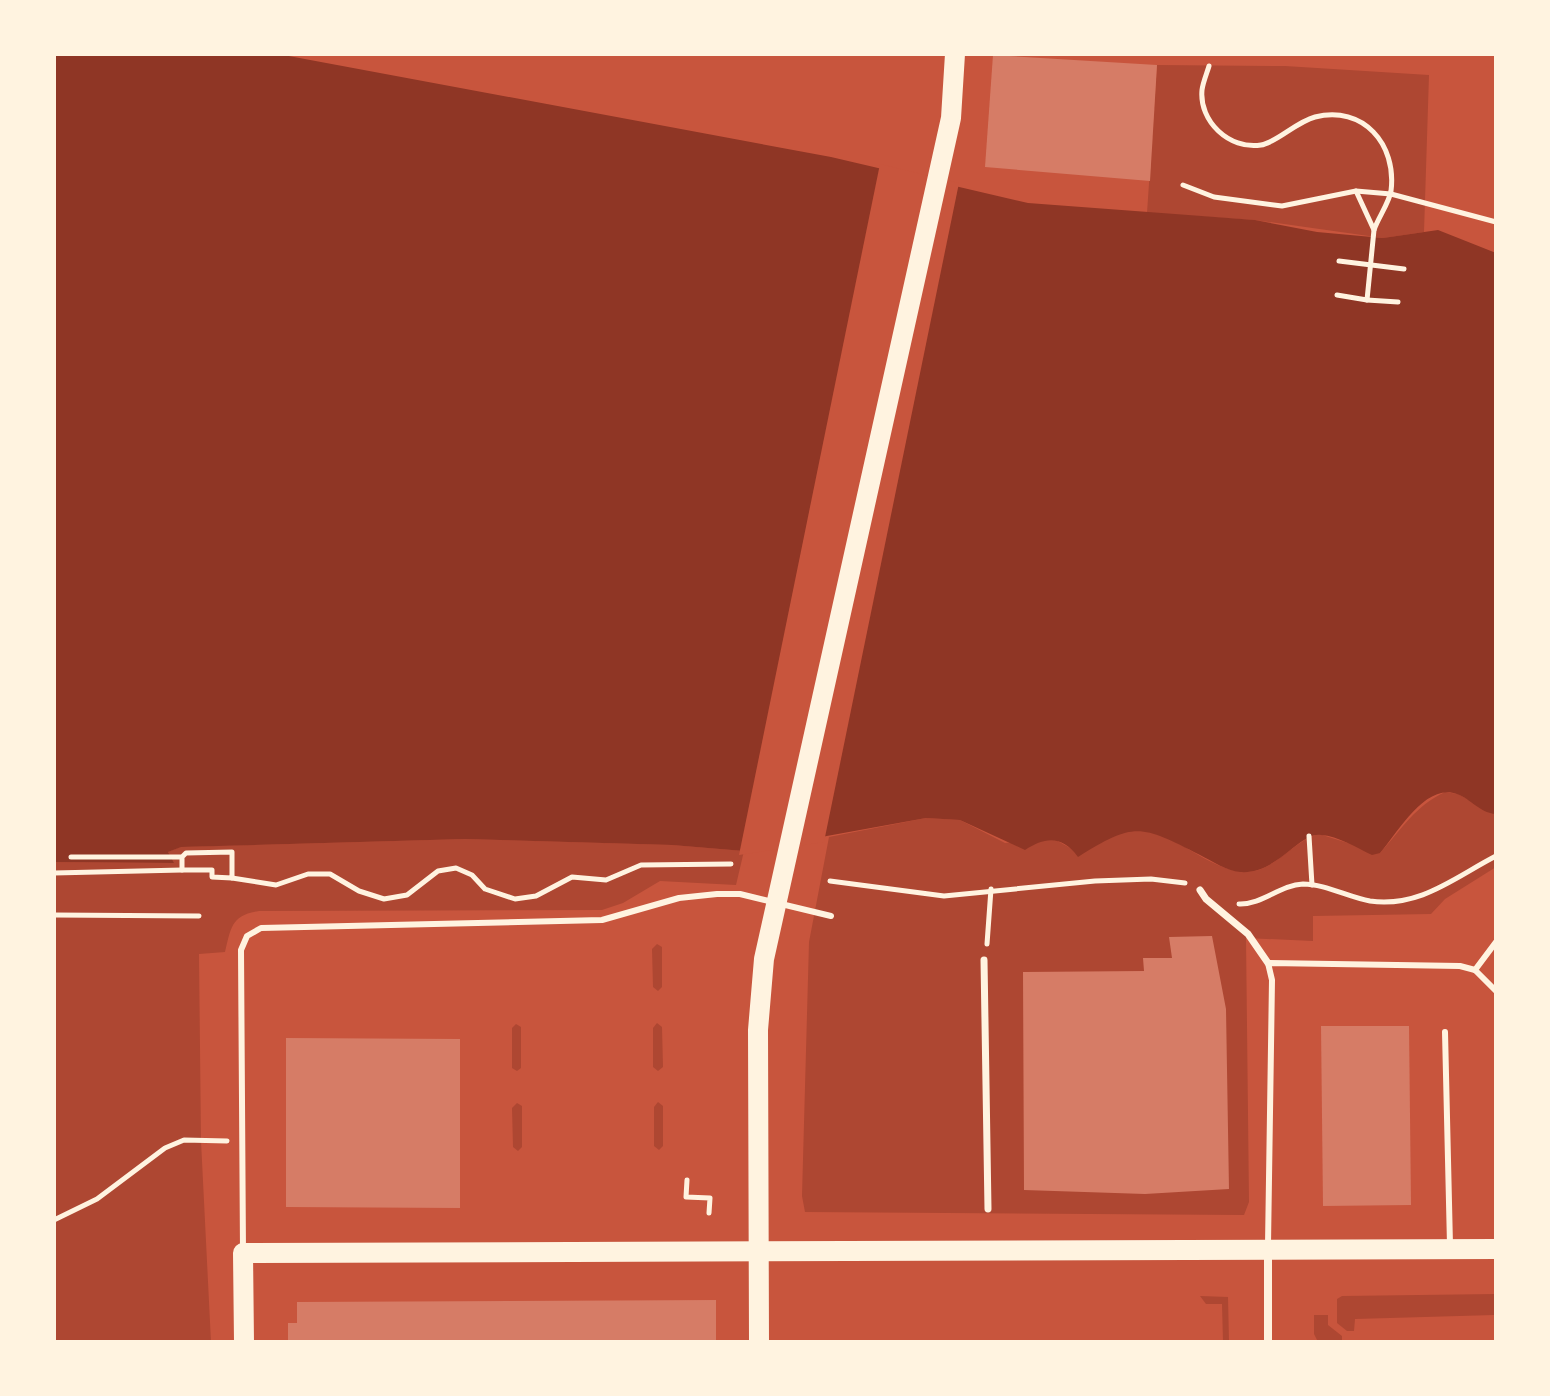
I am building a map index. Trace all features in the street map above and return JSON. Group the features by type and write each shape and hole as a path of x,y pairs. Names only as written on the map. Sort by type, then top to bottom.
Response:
{"main road":[{"path":"759,1342 758,1030 764,959 951,118 955,54"},
{"path":"244,1342 243,1253 1496,1249"}],"street":[{"path":"1200,890 1206,899 1248,934 1268,963"},
{"path":"984,960 988,1209"},
{"path":"1268,1249 1268,1342"}],"lane":[{"path":"243,1253 241,950 247,936 261,928 602,920 679,898 717,894 740,894 831,916"},
{"path":"1475,970 1496,942"},
{"path":"1268,1249 1272,980 1268,963 1460,966 1475,970 1496,991"},
{"path":"1445,1032 1450,1249"}],"path":[{"path":"1209,66 1202,91 1207,116 1219,135 1239,143 1262,145 1312,117 1335,113 1360,120 1378,135 1390,158 1391,194 1374,230 1367,300"},
{"path":"1183,185 1214,197 1282,206 1356,191 1391,194 1496,222"},
{"path":"1356,191 1374,230"},
{"path":"1339,261 1404,269"},
{"path":"1337,295 1398,302"},
{"path":"1309,836 1312,885"},
{"path":"71,857 182,857 186,853 232,852 232,878"},
{"path":"830,881 944,896 991,889 1151,879 1188,884 1234,904 1252,905 1300,884 1367,900 1409,900 1459,879 1496,856"},
{"path":"182,857 182,870"},
{"path":"54,873 212,870 212,877 276,885 308,874 330,874 359,891 384,899 407,895 438,871 456,868 472,875 485,889 515,899 536,896 572,877 606,880 641,865 731,864"},
{"path":"984,960 991,889"},
{"path":"54,915 199,916"},
{"path":"54,1220 97,1199 165,1148 184,1140 244,1141"},
{"path":"687,1180 686,1197 710,1198 709,1213"}],"shaded area":[{"path":"54,54 278,54 831,157 1028,203 1255,220 1317,232 1383,238 1438,230 1496,253 1496,814 1457,794 1445,792 1423,802 1380,853 1372,855 1334,838 1313,836 1265,867 1240,872 1150,833 1138,831 1113,837 1078,857 1066,845 1053,840 1025,850 960,820 926,818 744,851 672,845 465,839 181,847 168,852 174,863 54,862"},
{"path":"1157,65 1285,66 1429,75 1424,232 1383,238 1255,220 1147,213"},
{"path":"1445,792 1458,794 1496,814 1496,867 1445,899 1431,914 1313,916 1313,941 1246,938 1249,1202 1244,1215 805,1212 802,1196 809,942 829,837 926,818 960,820 1005,843 1054,839 1072,849 1125,830 1141,829 1157,833 1222,867 1254,871 1319,834 1380,853 1417,811"},
{"path":"465,839 672,845 744,851 736,885 660,881 623,903 602,910 259,911 238,919 231,930 225,952 199,954 201,1141 211,1342 54,1342 54,862 173,863 168,852 180,847"},
{"path":"657,944 662,947 662,987 658,991 653,987 652,949"},
{"path":"657,1023 662,1027 663,1067 658,1071 653,1067 653,1028"},
{"path":"516,1024 521,1027 521,1068 517,1071 512,1068 512,1028"},
{"path":"658,1102 663,1106 663,1146 659,1150 654,1146 654,1107"},
{"path":"517,1103 522,1106 522,1147 518,1151 513,1147 512,1108"},
{"path":"1496,1294 1496,1337 1494,1315 1355,1319 1354,1331 1347,1331 1337,1323 1337,1299 1342,1296"},
{"path":"1200,1296 1228,1297 1229,1342 1223,1342 1222,1304 1206,1304"},
{"path":"1314,1315 1328,1315 1328,1325 1342,1336 1342,1342 1318,1342 1314,1334"}],"pier":[{"path":"880,164 959,183 824,842 739,855"}],"building":[{"path":"993,55 1157,65 1150,181 985,167"},
{"path":"1212,936 1226,1009 1229,1189 1145,1194 1024,1190 1023,972 1144,971 1143,958 1172,958 1169,937"},
{"path":"1321,1026 1409,1026 1411,1205 1323,1206"},
{"path":"286,1038 460,1039 460,1208 286,1207"},
{"path":"716,1300 716,1342 288,1342 288,1323 297,1323 297,1302"}]}
